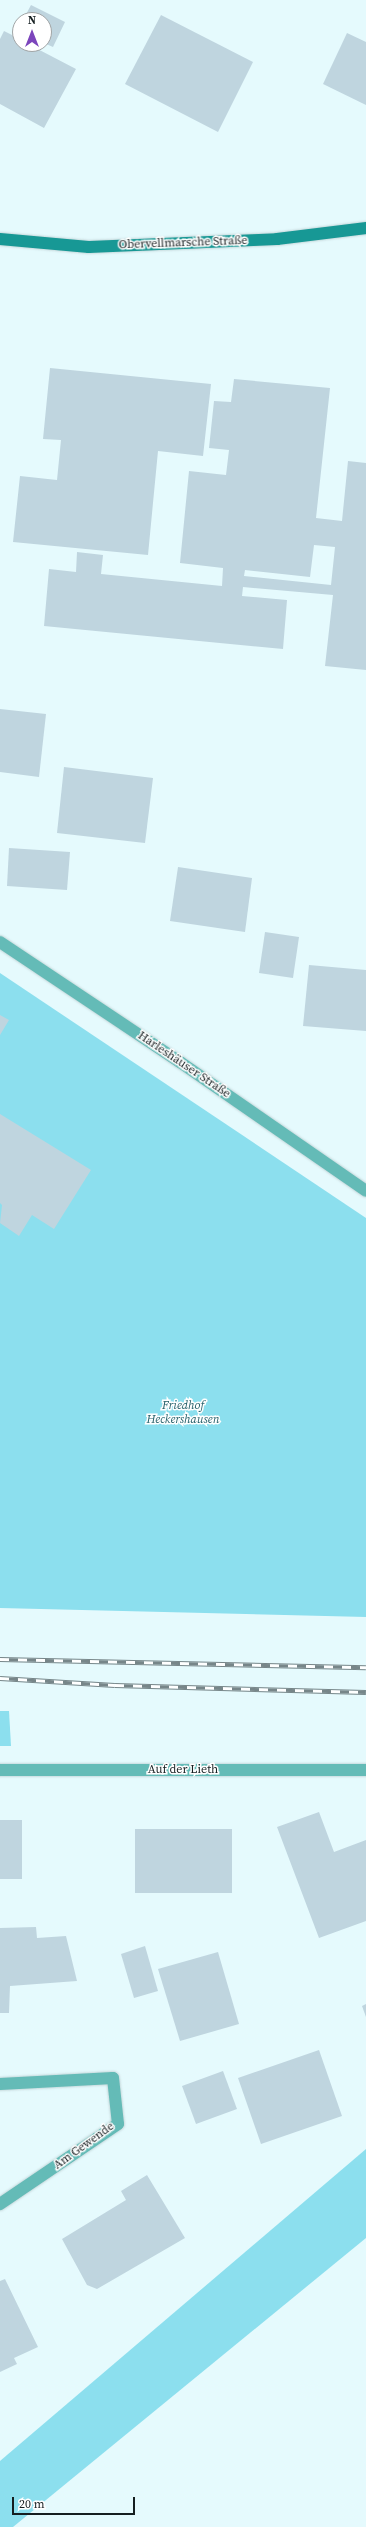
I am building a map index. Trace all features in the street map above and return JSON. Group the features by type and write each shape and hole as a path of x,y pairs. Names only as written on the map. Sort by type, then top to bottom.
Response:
{"street":[{"name":"Obervellmarsche Straße","path":"0,239 89,246 277,239 366,228"},
{"name":"Harleshäuser Straße","path":"0,942 180,1062 366,1192"},
{"name":"Auf der Lieth","path":"0,1770 366,1770"},
{"name":"Am Gewende","path":"0,2084 113,2078 118,2124 0,2204"}],"green space":[{"name":"Friedhof Heckershausen","path":"0,973 366,1218 366,1617 0,1608"},
{"path":"0,1711 9,1711 11,1746 0,1746"},
{"path":"366,2149 366,2238 13,2527 0,2527 0,2461"}],"building":[{"path":"31,5 45,12 27,12"},
{"path":"161,15 253,62 218,132 125,84"},
{"path":"52,16 65,22 52,47"},
{"path":"4,31 12,35 12,52 43,52 76,69 44,128 0,104 0,39"},
{"path":"347,33 366,42 366,105 323,84"},
{"path":"50,368 211,384 203,456 158,451 148,555 13,542 20,476 57,480 61,440 43,439"},
{"path":"234,379 330,388 316,518 342,521 348,461 366,463 366,670 325,666 333,595 243,587 242,596 287,600 283,649 44,626 49,569 76,572 77,552 103,555 101,574 222,586 223,568 180,563 189,471 226,475 229,450 209,448 214,401 231,402","holes":["314,545 335,547 331,585 244,576 245,570 310,577"]},
{"path":"0,709 46,714 39,777 0,772"},
{"path":"64,767 153,778 145,843 57,833"},
{"path":"9,848 70,852 67,890 7,886"},
{"path":"178,867 252,878 245,932 170,921"},
{"path":"265,932 299,937 293,978 259,973"},
{"path":"309,965 366,970 366,1031 303,1026"},
{"path":"0,1015 9,1020 0,1035"},
{"path":"0,1114 91,1170 54,1229 32,1215 19,1236 0,1223 2,1205 0,1203"},
{"path":"319,1812 334,1852 366,1840 366,1921 319,1938 277,1827"},
{"path":"0,1820 22,1820 22,1879 0,1879"},
{"path":"135,1829 232,1829 232,1893 135,1893"},
{"path":"36,1927 37,1938 66,1936 77,1981 10,1986 9,2013 0,2013 0,1928"},
{"path":"145,1946 158,1991 134,1998 121,1954"},
{"path":"218,1952 239,2024 180,2041 158,1969"},
{"path":"366,2004 366,2017 362,2006"},
{"path":"319,2050 342,2116 261,2144 238,2078"},
{"path":"223,2071 237,2109 196,2124 182,2086"},
{"path":"147,2175 185,2238 97,2289 87,2285 62,2239 126,2200 121,2191"},
{"path":"5,2279 38,2347 14,2358 17,2364 0,2372 0,2281"}],"railway":[{"path":"0,1659 366,1667"},
{"path":"0,1678 115,1685 366,1692"}]}
